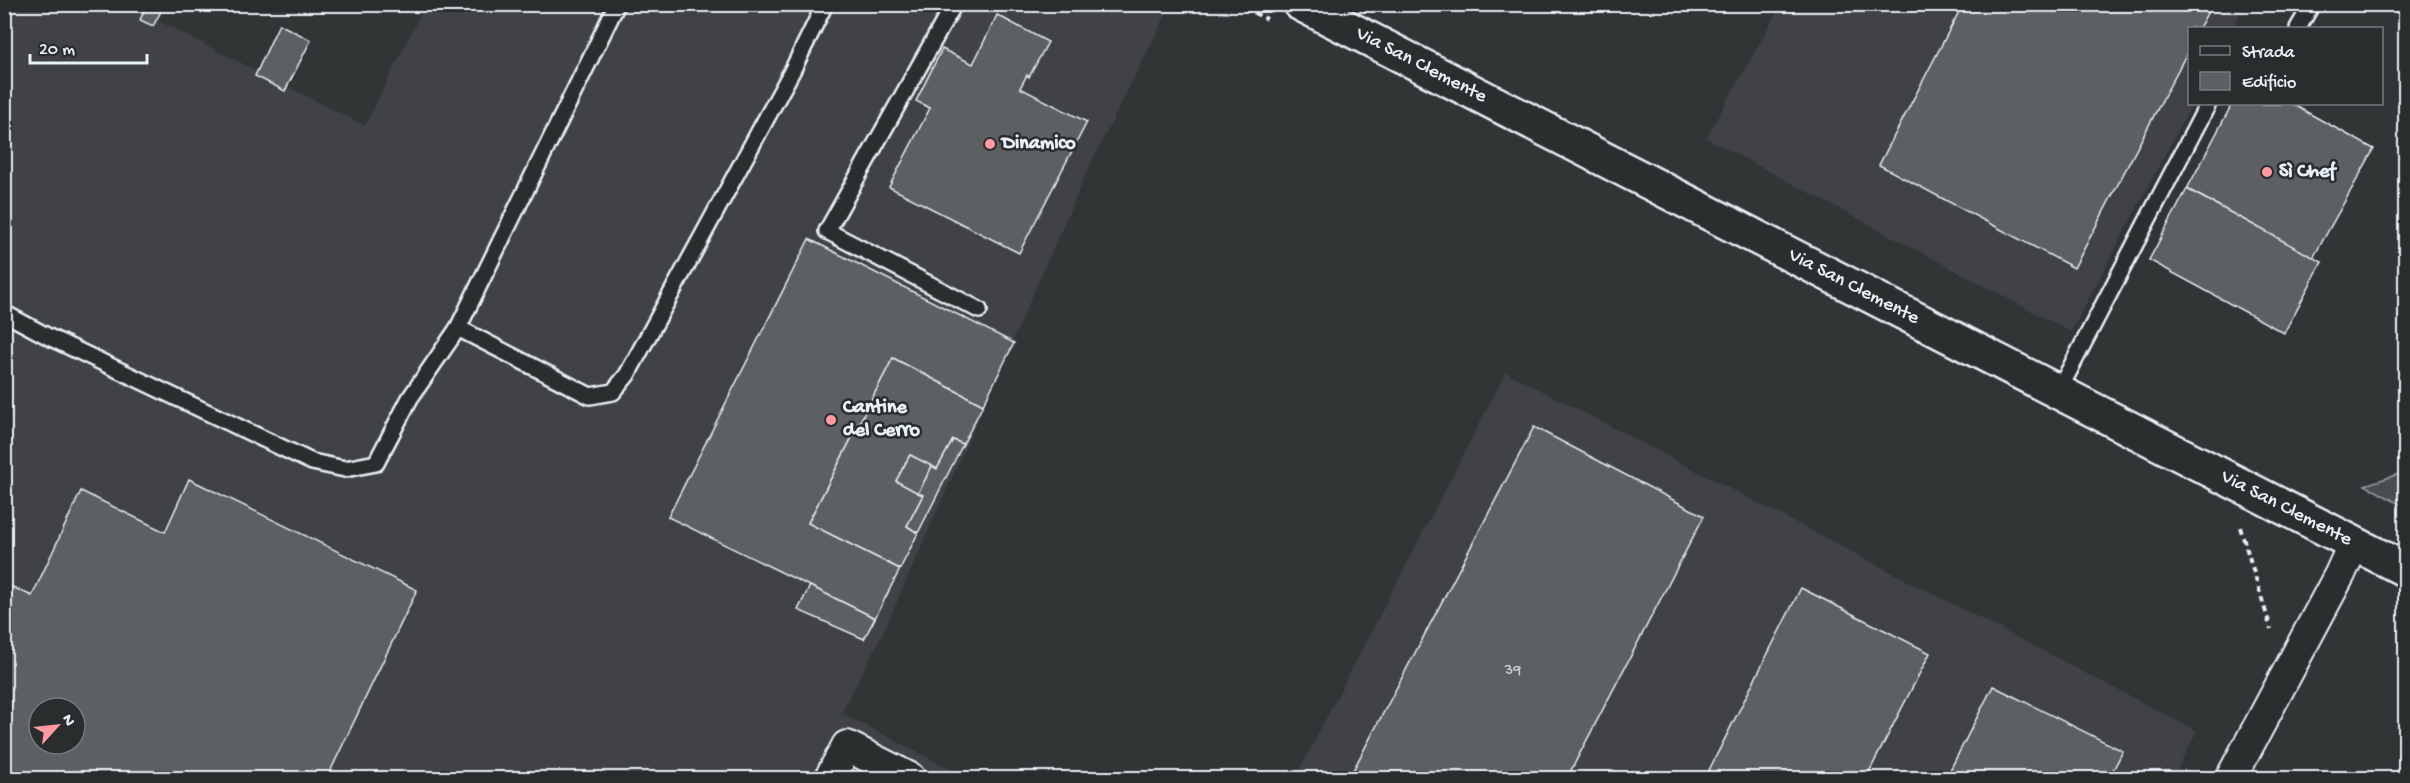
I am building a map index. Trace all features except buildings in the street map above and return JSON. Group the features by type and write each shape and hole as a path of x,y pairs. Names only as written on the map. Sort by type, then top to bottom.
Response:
{"main road":[{"name":"Via San Clemente","path":"1301,4 2406,570"}],"street":[{"path":"2231,778 2340,574 2354,543"},
{"path":"830,778 847,746 910,778"}],"lane":[{"path":"4,313 312,462 345,469 376,463 410,398 458,328 617,4"},
{"path":"458,328 590,396 613,392 627,375 792,71 825,4"},
{"path":"954,4 827,231 979,310"},
{"path":"2299,27 2312,4"},
{"path":"2058,392 2207,105"}],"shaded area":[{"path":"1155,4 1168,11 1090,165 885,629 841,713 968,778 5,778 5,5 144,5 141,12 365,126 425,5"},
{"path":"1781,5 2245,5 2233,27 2188,27 2188,105 2191,105 2071,332 1706,138"},
{"path":"1506,372 2197,731 2173,778 1295,778"},
{"path":"2405,472 2405,507 2365,485"}],"place":[{"name":"Dinamico","path":"990,144"},
{"name":"Sì Chef","path":"2267,172"},
{"name":"Cantine del Cerro","path":"831,420"}]}
